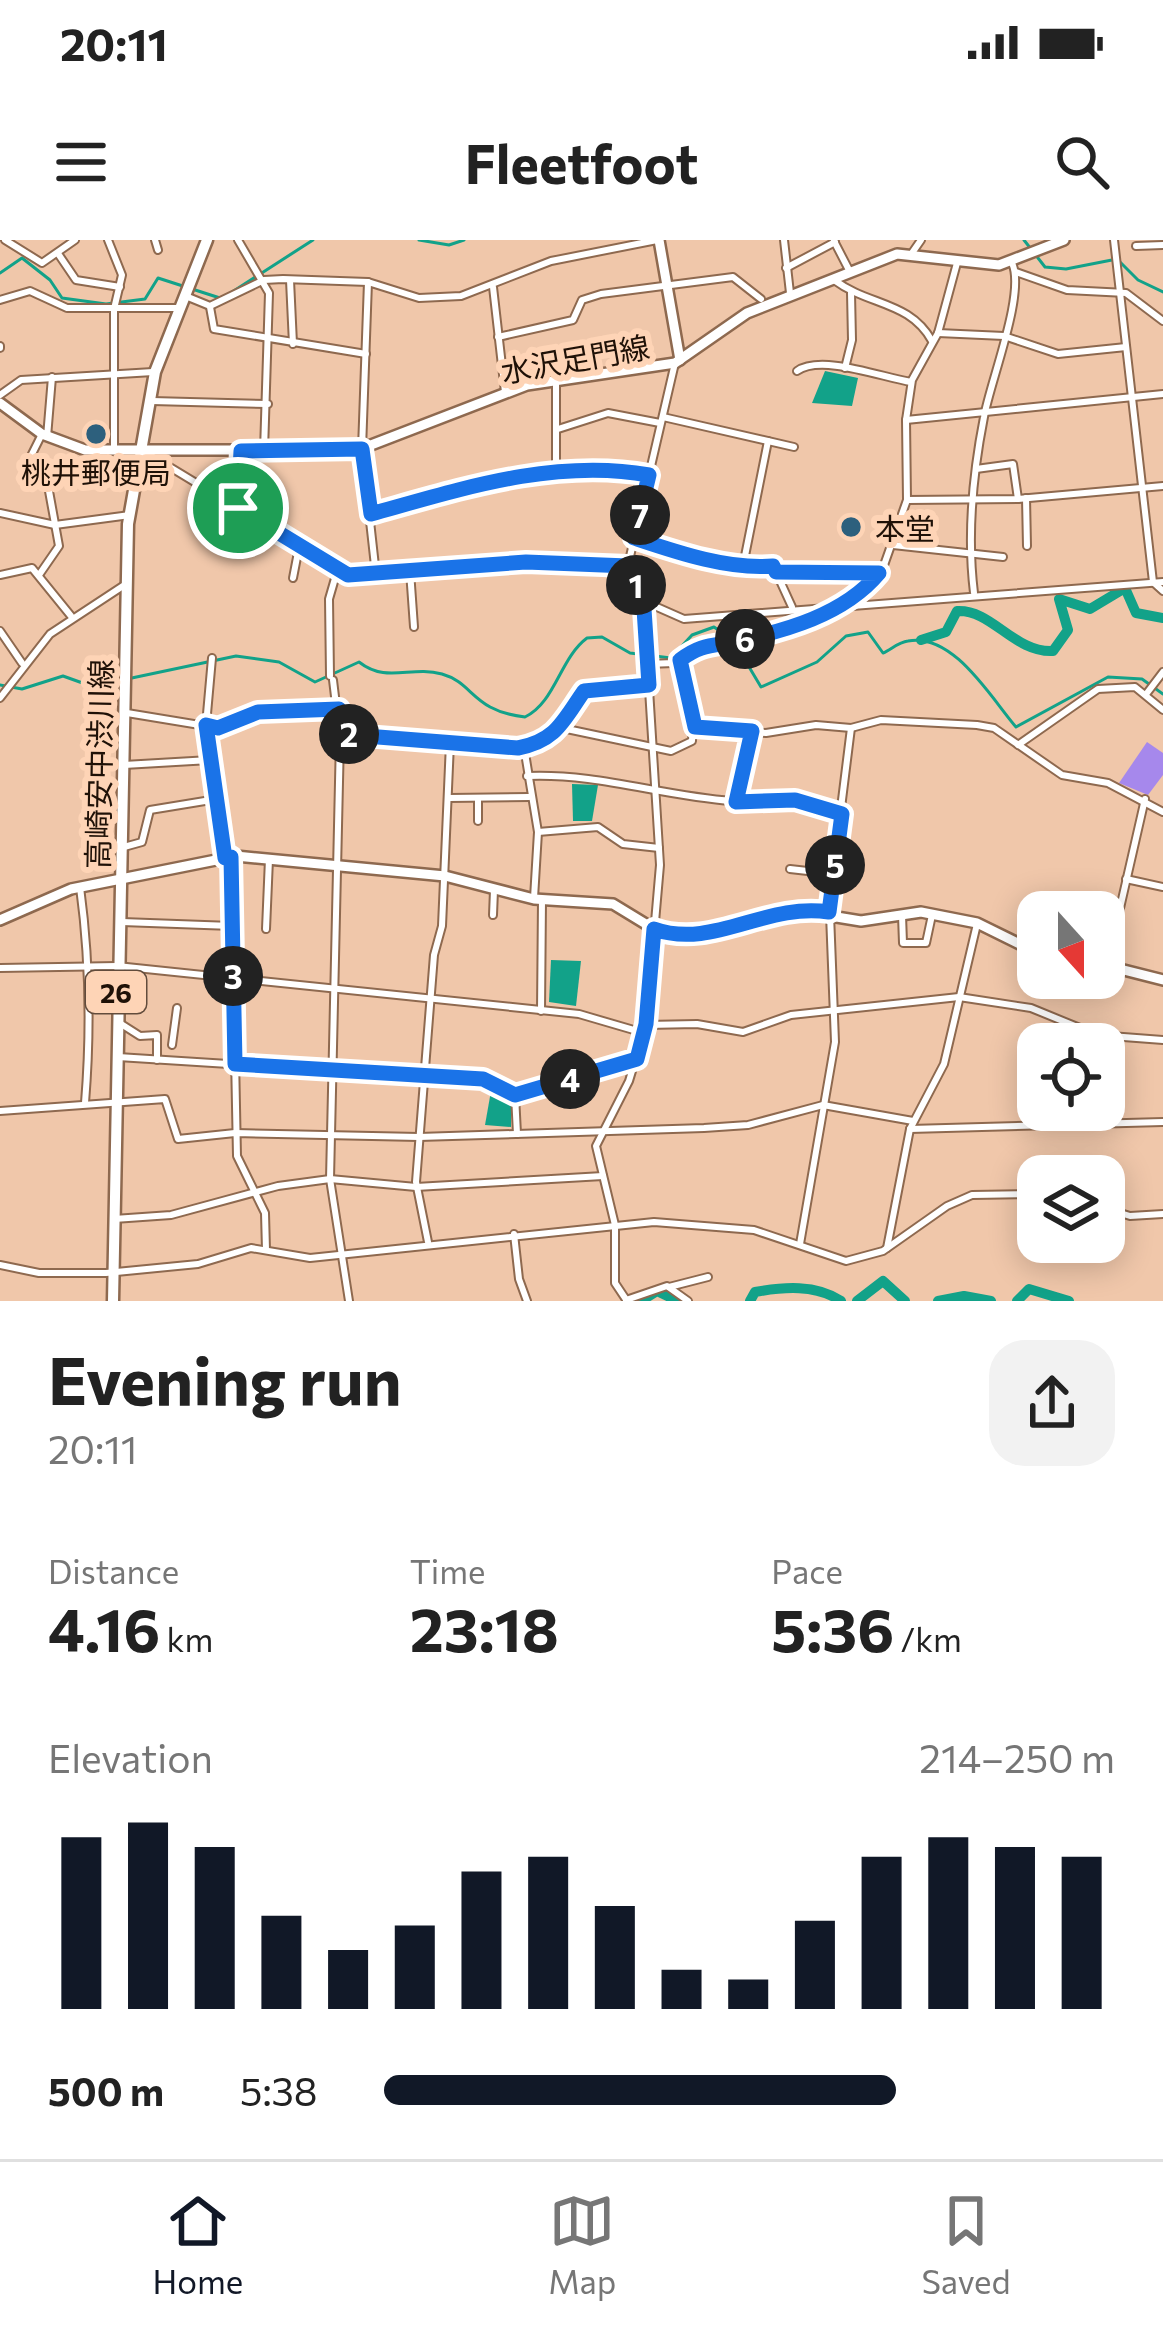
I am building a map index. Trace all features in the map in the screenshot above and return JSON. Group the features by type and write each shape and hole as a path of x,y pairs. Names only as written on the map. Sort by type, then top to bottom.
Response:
{"main road":[{"name":"高崎安中渋川線","path":"113,1301 130,514 155,372 207,240"}],"street":[{"path":"5,240 42,263 75,240"},
{"path":"107,240 122,275 115,309 114,450"},
{"path":"155,240 158,250"},
{"path":"238,240 264,280 269,340 264,452"},
{"path":"0,300 30,291 67,308 182,302 210,306 264,280 368,282 418,298 493,287 551,261 658,240 670,285 678,362 628,566 641,600 649,685 659,848 654,929 645,1029 637,1059 596,1146 615,1225 613,1269 625,1301 656,1286 708,1277"},
{"path":"784,240 790,292"},
{"path":"911,253 921,240"},
{"path":"786,268 834,241 849,270"},
{"name":"水沢足門線","path":"44,435 65,446 114,450 362,449 505,392 678,362 732,321 849,270 911,253 1014,267 1060,243"},
{"path":"1115,243 1153,582"},
{"path":"1136,246 1163,244"},
{"path":"58,254 76,280 120,286"},
{"path":"647,662 680,660 704,644 734,641 843,605 879,573 907,500 906,420 911,382 935,337 957,262"},
{"path":"974,593 971,555 976,469 1014,267 1067,290 1120,286 1163,321"},
{"path":"498,337 573,320 586,298 670,285 733,277 761,299"},
{"path":"830,278 851,293 910,311 935,337 1004,336 1058,355 1126,347"},
{"path":"290,280 293,344"},
{"path":"368,282 362,449 376,574"},
{"path":"493,287 505,392"},
{"path":"845,368 852,340 851,293"},
{"path":"210,306 214,329 366,354"},
{"path":"797,371 816,363 911,382"},
{"path":"44,435 0,399 21,380 155,372"},
{"path":"39,575 58,555 55,524 47,480 26,466 44,435 52,377"},
{"path":"556,380 556,475"},
{"path":"906,420 1163,394"},
{"path":"150,401 268,404"},
{"path":"558,429 608,412 794,447"},
{"path":"743,566 768,441"},
{"path":"142,450 348,575 526,562 628,566"},
{"path":"238,508 241,451"},
{"path":"976,469 1013,464 1027,546"},
{"path":"371,514 484,482 590,468 649,475"},
{"path":"907,500 974,501 1163,486"},
{"path":"0,513 55,524 130,514"},
{"path":"634,538 743,566 773,566 792,608"},
{"path":"293,578 299,545"},
{"path":"892,545 1003,557"},
{"path":"0,575 32,568 71,616"},
{"path":"338,568 328,598 331,678 340,734 330,1179 349,1301"},
{"path":"410,572 414,627"},
{"path":"776,572 879,573"},
{"path":"641,600 684,619 974,593 1153,582 1163,586"},
{"path":"2,693 22,663 71,616 126,584"},
{"path":"0,631 22,663"},
{"path":"562,728 671,751 692,742 694,723 680,660"},
{"path":"213,662 206,725 228,857 237,1156 265,1213 266,1250"},
{"path":"1146,694 1163,672"},
{"path":"340,734 524,748 562,728 584,691 649,685"},
{"path":"1018,745 1098,688 1135,687 1163,710"},
{"path":"125,712 218,728 258,712 339,709"},
{"path":"694,723 752,731 816,725 851,728 881,719 977,724 994,728 1062,775 1108,783 1163,812"},
{"path":"800,1244 835,1042 829,912 851,728"},
{"path":"736,802 752,731"},
{"path":"428,1242 416,1187 430,998 445,876 450,743"},
{"path":"524,748 538,832 541,1011"},
{"path":"124,765 211,760"},
{"path":"527,776 571,774 736,802 795,800 842,814"},
{"path":"448,799 529,797"},
{"path":"478,798 478,821"},
{"path":"121,847 142,842 150,810 217,799"},
{"path":"1123,891 1145,799"},
{"path":"538,832 598,827 623,844 659,848"},
{"path":"0,920 80,887 228,857 445,876 538,900 613,904 654,929 689,939 788,909 829,912 861,921 932,915 977,923 1017,943"},
{"path":"266,928 269,859"},
{"path":"790,869 834,874"},
{"path":"1126,879 1163,887"},
{"path":"80,887 91,969 91,1068 85,1103"},
{"path":"493,915 494,890"},
{"path":"902,915 902,943 926,943 932,915"},
{"path":"118,921 232,926"},
{"path":"887,1248 911,1125 944,1064 977,923"},
{"path":"0,968 117,966 594,1017 645,1029 697,1024 743,1032 791,1015 958,997 1031,1008 1097,1035 1163,1040"},
{"path":"1125,970 1163,980"},
{"path":"116,1020 140,1036 158,1035 173,1041 177,1008"},
{"path":"157,1060 158,1035"},
{"path":"115,1057 483,1079 515,1095 637,1059"},
{"path":"515,1095 517,1134"},
{"path":"0,1112 169,1100 178,1139 235,1133 419,1137 748,1125 824,1105 911,1125 1163,1122"},
{"path":"112,1219 171,1215 253,1192 330,1179 416,1187 603,1176"},
{"path":"0,1265 62,1274 112,1272 198,1264 251,1248 310,1258 615,1225 719,1226 800,1244 846,1262 887,1248 947,1206 972,1195 1017,1194"},
{"path":"1125,1214 1163,1214"},
{"path":"514,1234 519,1279 527,1301"},
{"path":"669,1287 688,1301"}],"shaded area":[{"path":"1147,742 1163,753 1163,775 1148,795 1119,783"}],"water":[{"path":"825,371 858,378 852,406 812,403"},
{"path":"572,784 598,785 592,821 573,821"},
{"path":"551,960 581,961 576,1006 549,1002"},
{"path":"491,1091 511,1106 511,1127 485,1125"}],"waterway":[{"path":"229,294 313,240"},
{"path":"419,240 449,245 464,240"},
{"path":"1024,240 1045,267 1066,269 1117,259 1138,280 1163,292"},
{"path":"0,273 22,258 50,280 62,298 106,304 145,299 158,278 220,298"},
{"path":"921,640 946,632 957,611 970,612 1026,645 1053,651 1068,630 1059,599 1090,609 1125,588 1136,613 1163,618"},
{"path":"127,679 236,656 279,662 315,682 359,662 379,672 442,674 494,709 525,717 544,702 587,638 602,637 630,653 671,658 692,635 714,627 733,640 761,687 817,662 846,636 868,632 883,653 904,642 925,641 970,670 1016,727 1108,677 1142,679 1163,694"},
{"path":"0,685 22,689 63,676 102,690 119,683"},
{"path":"857,1301 883,1281 905,1301"},
{"path":"750,1301 755,1292 788,1288 810,1289 841,1301"},
{"path":"1017,1301 1029,1289 1069,1301"},
{"path":"641,1301 657,1291 678,1301"},
{"path":"938,1301 964,1296 991,1301"}],"place":[{"name":"桃井郵便局","path":"96,434"},
{"name":"本堂","path":"851,527"}],"route":[{"path":"362,449 371,514 484,482 613,468 649,475 634,538 653,547 685,550 753,568 773,566 776,572 879,573 843,605 812,620 726,643 704,644 680,660 695,727 752,731 736,802 795,800 842,814 829,912 788,909 689,939 654,929 646,1024 637,1059 515,1095 483,1079 235,1064 231,857 225,858 206,725 218,728 249,713 272,710 339,709 340,734 524,748 550,739 562,728 587,689 649,685 644,609 628,566 526,562 348,575 238,508 241,451 362,449"}]}
